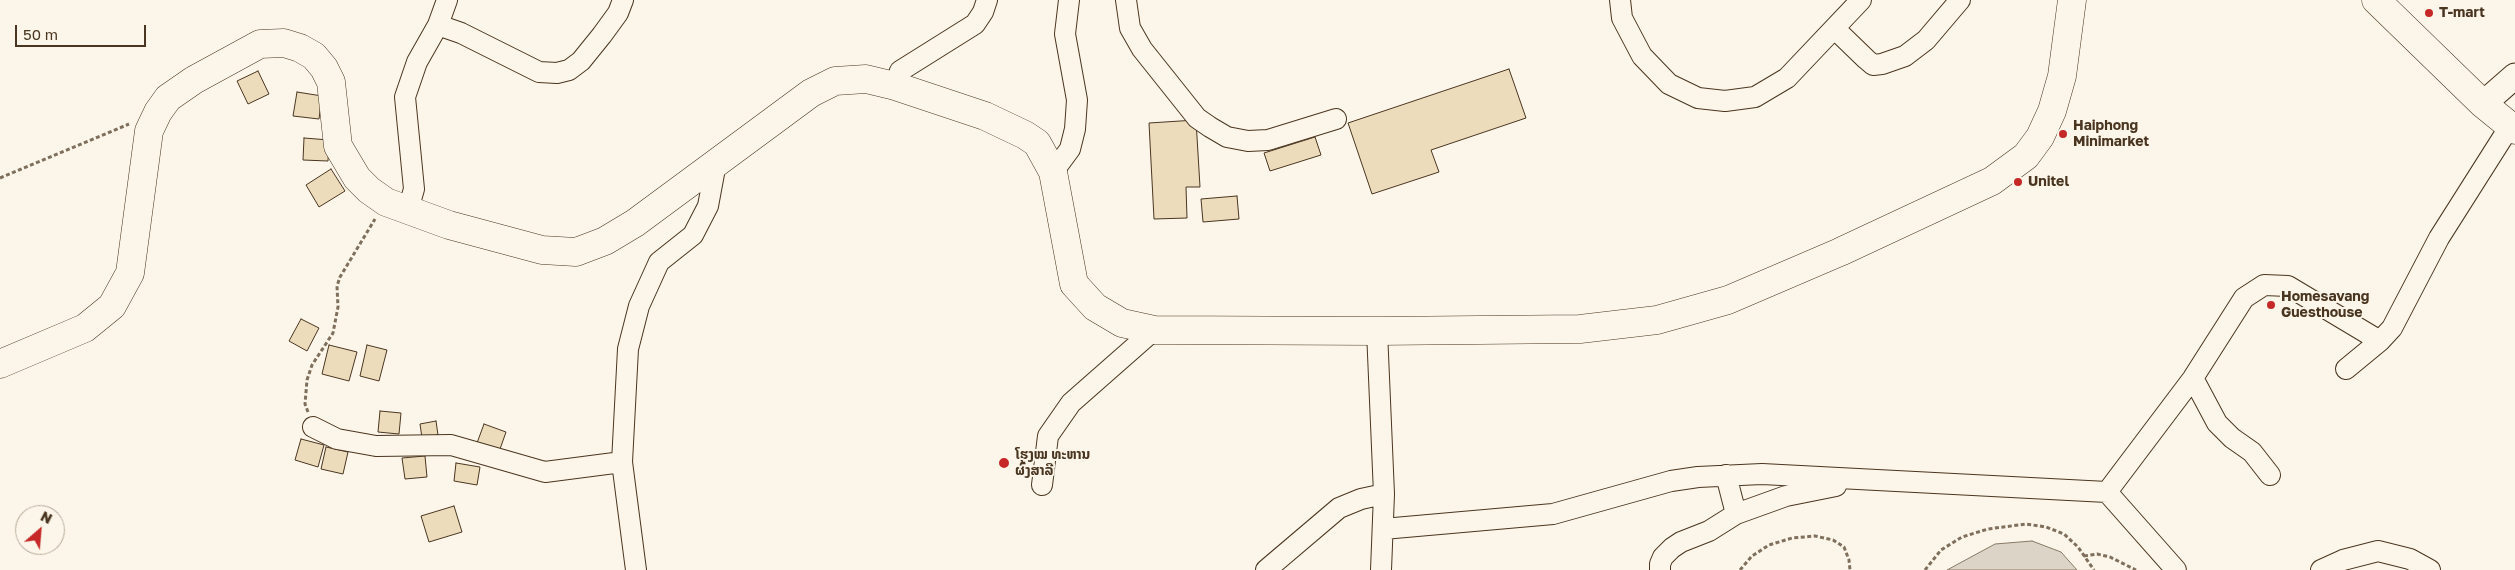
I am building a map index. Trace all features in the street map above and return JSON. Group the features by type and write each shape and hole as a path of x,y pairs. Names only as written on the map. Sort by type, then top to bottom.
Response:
{"highway":[{"path":"0,364 85,328 112,306 130,274 148,131 158,112 168,98 194,80 260,44 284,43 300,48 314,56 324,68 331,82 338,146 357,178 397,206 488,236 542,250 576,252 592,248 620,232 823,86 835,81 853,79 877,81 895,86 984,116 1025,135 1045,154 1053,172 1074,284 1094,307 1122,323 1154,330 1377,331 1580,329 1657,320 1728,300 1840,252 1992,181 2026,156 2040,137 2052,111 2062,76 2072,0"},
{"path":"2376,0 2483,104 2512,128"}],"main road":[{"path":"2483,104 2515,76"}],"street":[{"path":"397,206 414,189 404,97 417,62 438,25 447,0"},
{"path":"438,25 461,33 539,72 557,73 569,70 582,61 613,20 623,0"},
{"path":"895,86 900,71 975,24 983,12 987,0"},
{"path":"1053,172 1070,149 1075,130 1077,100 1066,34 1069,0"},
{"path":"1126,0 1130,28 1142,50 1197,118 1227,137 1248,141 1268,140 1336,119"},
{"path":"1620,0 1622,18 1642,56 1669,84 1698,98 1725,101 1755,97 1786,78 1861,0"},
{"path":"1835,29 1873,64 1893,62 1926,40 1960,0"},
{"path":"2346,369 2380,341 2392,328 2439,238 2512,128"},
{"path":"636,570 622,462 628,349 639,306 659,262 692,235 708,206 716,163"},
{"path":"2107,492 2193,378 2244,298 2264,285 2288,286 2380,341"},
{"path":"1042,486 1048,436 1070,403 1154,330"},
{"path":"1377,331 1384,494 1380,570"},
{"path":"2193,378 2217,423 2232,438 2252,452 2270,475"},
{"path":"313,427 336,439 376,446 451,445 546,472 622,462"},
{"path":"1383,529 1553,514 1671,481 1726,475 2107,492 2176,570"},
{"path":"1726,475 1736,514"},
{"path":"1660,570 1663,557 1672,548 1681,542 1709,531 1736,514 1786,496 1867,480"},
{"path":"1266,570 1339,508 1361,499 1384,494"},
{"path":"2322,570 2343,560 2378,551 2410,559 2430,570"}],"path":[{"path":"0,178 158,112"},
{"path":"313,427 305,404 307,380 312,365 333,333 338,307 337,286 345,268 397,206"},
{"path":"1925,570 1940,550 1962,537 1988,529 2026,524 2046,527 2064,534 2094,570"},
{"path":"1740,570 1752,556 1769,545 1792,538 1815,536 1833,540 1844,547 1849,560 1850,570"},
{"path":"2084,556 2097,554 2110,557 2136,570"}],"shaded area":[{"path":"2032,541 2061,552 2077,570 1947,570 1995,544"}],"building":[{"path":"1509,69 1526,118 1431,150 1439,172 1372,194 1348,123"},
{"path":"258,71 269,94 248,104 237,81"},
{"path":"297,92 322,96 319,119 293,116"},
{"path":"1196,120 1200,187 1186,187 1187,218 1154,219 1149,123"},
{"path":"1315,137 1321,155 1270,171 1264,153"},
{"path":"304,138 329,140 328,161 303,160"},
{"path":"331,169 345,191 319,207 306,185"},
{"path":"1237,196 1239,219 1203,222 1201,199"},
{"path":"301,319 319,328 307,351 289,341"},
{"path":"329,345 357,352 349,381 322,374"},
{"path":"367,345 387,350 379,381 360,376"},
{"path":"380,411 401,413 399,434 378,432"},
{"path":"436,421 438,435 422,438 420,424"},
{"path":"484,424 506,432 499,452 477,443"},
{"path":"301,439 324,445 318,467 295,460"},
{"path":"326,447 348,452 343,474 321,469"},
{"path":"425,456 427,477 405,479 402,458"},
{"path":"456,463 480,467 477,485 454,481"},
{"path":"454,506 462,532 429,542 421,516"}],"place":[{"name":"T-mart","path":"2429,13"},
{"name":"Haiphong Minimarket","path":"2063,134"},
{"name":"Unitel","path":"2018,182"},
{"name":"Homesavang Guesthouse","path":"2271,305"},
{"name":"ໂຮງໝ ທະຫານ ຜົ້ງສາລີ","path":"1004,463"}]}
